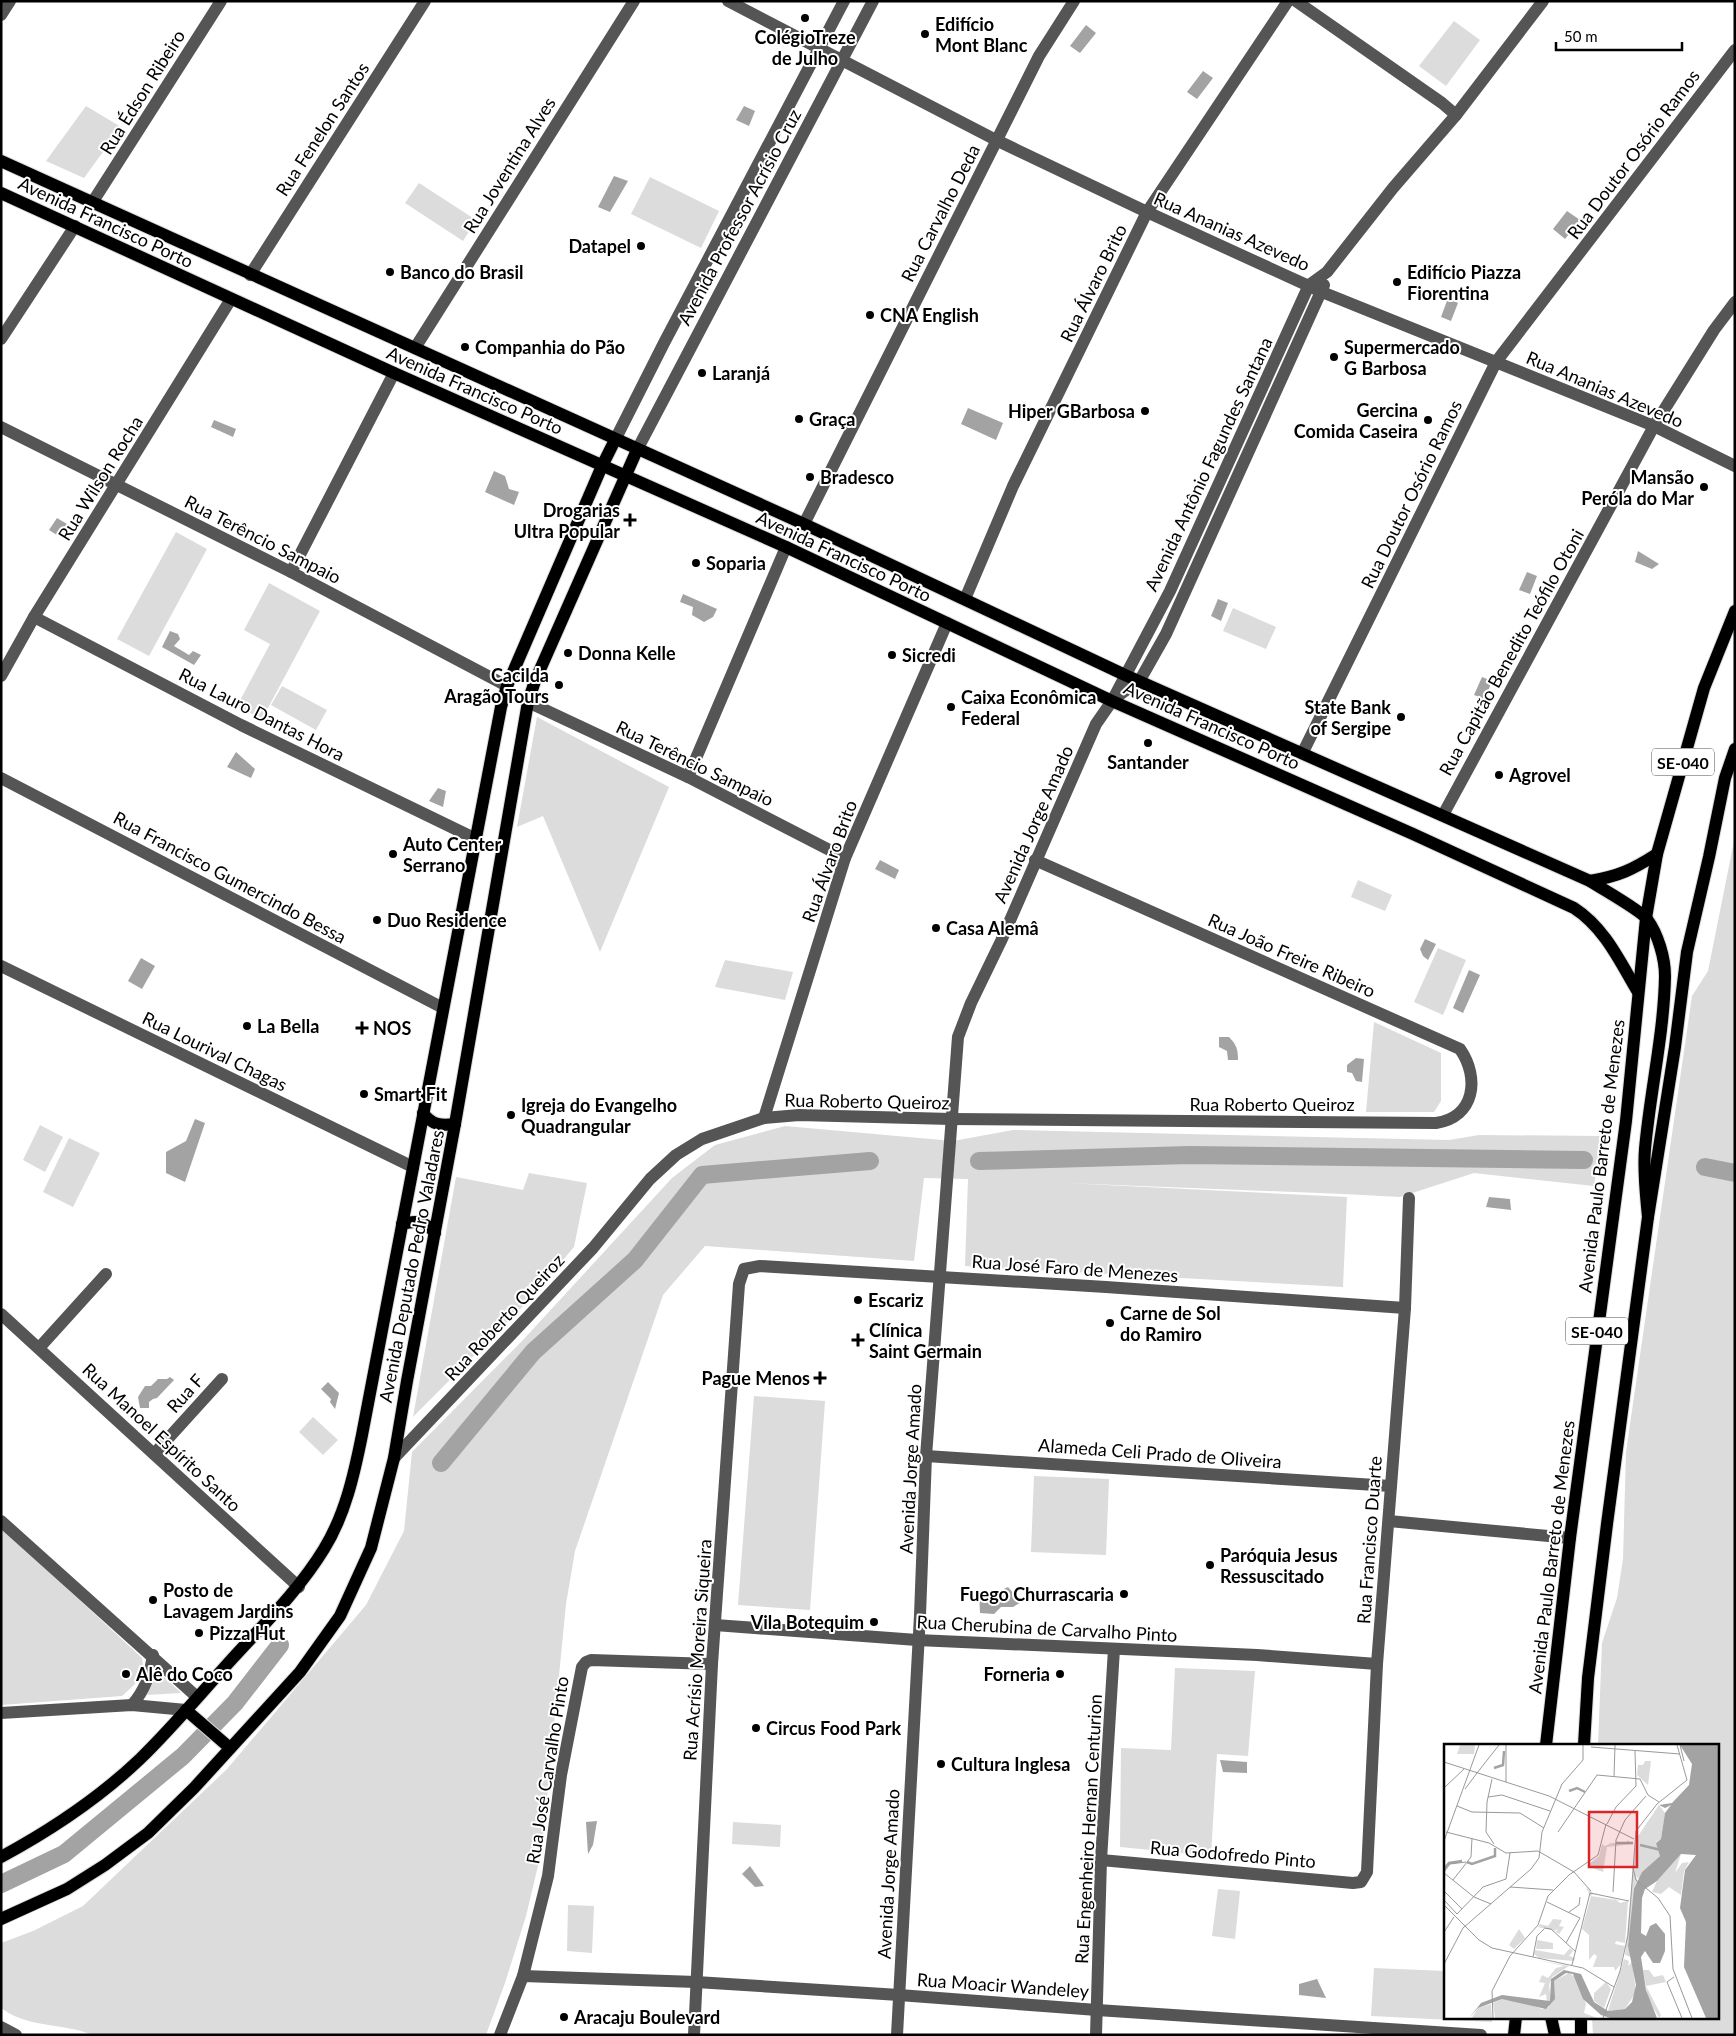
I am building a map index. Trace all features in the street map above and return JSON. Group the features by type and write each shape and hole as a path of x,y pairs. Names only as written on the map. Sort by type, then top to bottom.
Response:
{"main road":[{"name":"Avenida Francisco Porto","path":"1,161 804,524 1125,674 1590,881 1646,918"},
{"name":"Avenida Francisco Porto","path":"1,193 394,373 786,547 1112,701 1413,834 1574,908 1594,924 1610,944 1638,992"},
{"name":"Avenida Deputado Pedro Valadares","path":"1,1857 47,1830 97,1796 191,1714 197,1697 299,1586 325,1548 353,1480 443,1008 507,686 615,440"},
{"name":"Avenida Deputado Pedro Valadares","path":"1,1919 67,1889 105,1865 148,1833 300,1672 340,1616 371,1548 394,1458 455,1124 528,702 535,681 637,450"},
{"name":"Avenida Paulo Barreto de Menezes","path":"1546,1744 1570,1538 1626,1121 1646,918 1657,854 1704,688 1735,611"},
{"name":"SE-040","path":"1584,1744 1588,1678 1607,1524 1648,1217 1675,1048 1687,952 1725,778 1735,749"},
{"path":"1590,881 1614,877 1630,871 1657,854"},
{"path":"1646,918 1658,940 1665,975 1645,1150 1644,1175 1648,1217"},
{"path":"423,1113 429,1121 435,1124 455,1124"},
{"path":"402,1224 413,1221 421,1222 428,1225 435,1233"},
{"path":"191,1714 230,1748"},
{"path":"1514,2035 1516,2018"},
{"path":"1550,2035 1551,2018"},
{"path":"1551,2018 1555,2035"},
{"path":"1580,2018 1581,2035"}],"street":[{"path":"1,15 10,1"},
{"name":"Rua Édson Ribeiro","path":"92,202 221,1"},
{"name":"Rua Fenelon Santos","path":"250,275 425,1"},
{"name":"Rua Joventina Alves","path":"414,348 634,1"},
{"name":"Rua Ananias Azevedo","path":"728,1 996,140 1147,212 1322,292 1654,426 1735,466"},
{"name":"Avenida Professor Acrísio Cruz","path":"615,440 668,334 844,1"},
{"name":"Avenida Professor Acrísio Cruz","path":"637,450 840,60 873,1"},
{"name":"Rua Carvalho Deda","path":"804,524 1039,56 1074,1"},
{"name":"Rua Álvaro Brito","path":"965,599 1013,486 1147,212 1288,1"},
{"path":"1296,1 1442,103 1456,115"},
{"name":"Avenida Antônio Fagundes Santana","path":"1112,701 1176,579 1309,285 1327,272 1393,188 1456,115 1543,1"},
{"name":"Rua Doutor Osório Ramos","path":"1303,752 1496,362 1735,50"},
{"path":"1,338 75,226"},
{"name":"Avenida Antônio Fagundes Santana","path":"1140,680 1166,634 1322,292 1327,272"},
{"name":"Rua Wilson Rocha","path":"1,676 34,617 231,299"},
{"name":"Rua Capitão Benedito Teófilo Otoni","path":"1443,815 1654,426 1714,330 1735,302"},
{"path":"291,572 394,373"},
{"name":"Rua Terêncio Sampaio","path":"1,428 291,572 507,686"},
{"path":"688,777 786,547"},
{"name":"Rua Lauro Dantas Hora","path":"34,617 241,725 476,839"},
{"name":"Rua Álvaro Brito","path":"764,1118 845,858 947,623"},
{"path":"1112,701 1140,680"},
{"name":"Avenida Jorge Amado","path":"896,2035 917,1640 920,1615 926,1456 958,1037 971,1003 1001,941 1096,724 1112,701"},
{"name":"Rua Terêncio Sampaio","path":"528,702 688,777 845,858"},
{"name":"Rua Francisco Gumercindo Bessa","path":"1,778 443,1008"},
{"name":"Rua João Freire Ribeiro","path":"1036,860 1460,1049 1467,1059 1472,1085 1469,1101 1462,1111 1450,1120"},
{"name":"Rua Lourival Chagas","path":"1,966 413,1167"},
{"name":"Rua Roberto Queiroz","path":"394,1458 594,1248 650,1179 676,1155 702,1139 764,1118 799,1115 951,1119 1410,1123 1436,1123 1450,1120"},
{"name":"Rua Francisco Duarte","path":"1361,1882 1367,1872 1377,1664 1390,1521 1405,1308 1409,1198"},
{"name":"Rua José Faro de Menezes","path":"744,1269 760,1266 1405,1308"},
{"name":"Rua Acrísio Moreira Siqueira","path":"694,2035 712,1664 739,1284 744,1269"},
{"path":"38,1348 106,1274"},
{"name":"Rua Manoel Espírito Santo","path":"1,1314 299,1586"},
{"name":"Rua F","path":"154,1454 222,1379"},
{"name":"Alameda Celi Prado de Oliveira","path":"926,1456 1391,1486"},
{"path":"1,1521 197,1697"},
{"path":"1390,1521 1570,1538"},
{"name":"Rua Cherubina de Carvalho Pinto","path":"715,1625 917,1640 1257,1655 1377,1664"},
{"name":"Rua Engenheiro Hernan Centurion","path":"1096,2035 1101,1860 1114,1649"},
{"path":"132,1705 141,1695 147,1684 153,1656"},
{"name":"Rua José Carvalho Pinto","path":"500,2035 523,1976 548,1876 561,1775 582,1667 591,1660 712,1664"},
{"path":"1,1712 132,1705 191,1714"},
{"name":"Rua Godofredo Pinto","path":"1101,1860 1361,1882"},
{"name":"Rua Moacir Wandeley","path":"523,1976 696,1982 1481,2035"},
{"name":"Rua José Carvalho Pinto","path":"510,2035 511,2008"},
{"path":"1,2027 16,2035"}],"shaded area":[{"path":"1454,21 1480,40 1446,86 1419,66"},
{"path":"1086,25 1096,33 1080,53 1070,46"},
{"path":"1203,71 1213,78 1197,99 1187,92"},
{"path":"86,106 121,127 84,178 46,161"},
{"path":"744,106 755,111 749,126 736,120"},
{"path":"614,176 628,181 610,212 598,207"},
{"path":"650,177 719,211 701,248 631,214"},
{"path":"419,183 476,220 463,241 405,203"},
{"path":"1567,211 1580,220 1565,239 1553,229"},
{"path":"1448,298 1458,303 1451,321 1441,317"},
{"path":"968,408 1003,423 996,440 961,424"},
{"path":"214,420 236,429 233,437 211,427"},
{"path":"494,471 505,476 509,489 519,492 514,505 485,492"},
{"path":"57,518 67,524 60,537 49,530"},
{"path":"176,532 207,549 149,656 117,639"},
{"path":"1638,551 1659,564 1652,569 1635,562"},
{"path":"1527,572 1537,576 1530,594 1519,590"},
{"path":"269,583 320,611 262,719 237,706 270,644 244,630"},
{"path":"683,594 717,609 713,617 704,622 692,615 693,607 680,602"},
{"path":"1218,599 1228,603 1221,621 1211,616"},
{"path":"1233,608 1276,627 1266,649 1223,631"},
{"path":"170,631 178,634 180,639 174,646 189,655 193,651 201,655 194,665 162,647"},
{"path":"1482,677 1492,681 1485,699 1474,695"},
{"path":"282,686 327,710 316,730 271,705"},
{"path":"537,717 669,787 600,952 543,816 517,827"},
{"path":"236,752 255,769 251,778 227,767"},
{"path":"438,788 446,791 443,807 429,801"},
{"path":"1735,836 1735,2035 1593,2035 1592,2018 1718,2018 1718,1744 1598,1744 1602,1643 1617,1598 1623,1559 1626,1452 1692,996 1708,971"},
{"path":"880,860 899,870 895,879 875,869"},
{"path":"1358,880 1392,895 1385,911 1351,897"},
{"path":"1425,939 1436,944 1428,960 1423,956 1420,949"},
{"path":"1438,948 1466,960 1443,1015 1414,1002"},
{"path":"141,958 155,966 142,989 128,981"},
{"path":"725,960 793,972 785,1000 715,987"},
{"path":"1469,970 1480,975 1463,1013 1453,1008"},
{"path":"1374,1022 1441,1053 1441,1101 1434,1112 1366,1112"},
{"path":"1219,1037 1229,1037 1232,1040 1238,1053 1238,1060 1228,1060 1227,1051 1219,1047"},
{"path":"1356,1058 1364,1059 1362,1082 1356,1081 1352,1073 1347,1072 1347,1065"},
{"path":"195,1119 205,1123 185,1182 166,1173 166,1152 186,1141"},
{"path":"40,1125 63,1137 45,1172 23,1160"},
{"path":"785,1126 953,1141 1013,1130 1449,1140 1479,1135 1602,1136 1594,1186 1474,1173 1400,1197 1065,1183 1347,1197 1343,1287 965,1266 968,1179 924,1178 914,1261 705,1246 663,1295 575,1551 566,1604 542,1849 526,1916 486,2035 93,2035 22,2019 1,2008 1,1943 33,1931 83,1906 227,1769 366,1605 404,1531 412,1452 523,1340 672,1178 715,1145"},
{"path":"69,1138 100,1153 73,1207 43,1192"},
{"path":"529,1173 587,1183 574,1247 528,1301 413,1417 456,1177 523,1190"},
{"path":"1489,1197 1510,1199 1511,1210 1486,1207"},
{"path":"170,1377 174,1380 157,1398 149,1402 149,1408 140,1408 138,1397 145,1386 151,1386 158,1379"},
{"path":"328,1382 339,1393 335,1409 330,1402 331,1399 321,1389"},
{"path":"754,1396 825,1401 810,1610 738,1605"},
{"path":"313,1417 338,1440 323,1455 299,1432"},
{"path":"1034,1476 1109,1479 1106,1555 1031,1552"},
{"path":"1,1527 142,1658 144,1672 122,1696 1,1705"},
{"path":"1008,1587 1021,1602 1013,1607 1001,1607 994,1614 980,1613 979,1592 995,1593"},
{"path":"1175,1668 1255,1671 1248,1756 1217,1754 1211,1856 1120,1847 1121,1748 1171,1750"},
{"path":"158,1671 181,1693 147,1695"},
{"path":"1220,1760 1247,1762 1247,1773 1223,1772"},
{"path":"597,1821 593,1845 588,1854 586,1822"},
{"path":"733,1822 781,1825 780,1847 732,1844"},
{"path":"750,1866 764,1886 755,1887 742,1874"},
{"path":"1218,1889 1240,1891 1235,1939 1212,1936"},
{"path":"568,1905 594,1906 592,1953 567,1951"},
{"path":"1374,1968 1444,1971 1444,2018 1492,2018 1492,2022 1371,2016"},
{"path":"1317,1979 1326,1998 1299,1995 1299,1984"}],"waterway":[{"path":"979,1161 1189,1155 1584,1160"},
{"path":"441,1463 533,1352 635,1260 702,1175 870,1161"},
{"path":"1705,1167 1735,1173"},
{"path":"1,1884 64,1854 183,1756 235,1703 280,1645"}],"place":[{"name":"ColégioTreze de Julho","path":"805,18"},
{"name":"Edifício Mont Blanc","path":"925,34"},
{"name":"Datapel","path":"641,246"},
{"name":"Banco do Brasil","path":"390,272"},
{"name":"Edifício Piazza Fiorentina","path":"1397,282"},
{"name":"CNA English","path":"870,315"},
{"name":"Companhia do Pão","path":"465,347"},
{"name":"Supermercado G Barbosa","path":"1334,357"},
{"name":"Laranjá","path":"702,373"},
{"name":"Hiper GBarbosa","path":"1145,411"},
{"name":"Graça","path":"799,419"},
{"name":"Gercina Comida Caseira","path":"1428,420"},
{"name":"Bradesco","path":"810,477"},
{"name":"Mansão Peróla do Mar","path":"1704,487"},
{"name":"Drogarias Ultra Popular","path":"630,520"},
{"name":"Soparia","path":"696,563"},
{"name":"Donna Kelle","path":"568,653"},
{"name":"Sicredi","path":"892,655"},
{"name":"Cacilda Aragão Tours","path":"559,685"},
{"name":"Caixa Econômica Federal","path":"951,707"},
{"name":"State Bank of Sergipe","path":"1401,717"},
{"name":"Santander","path":"1148,743"},
{"name":"Agrovel","path":"1499,775"},
{"name":"Auto Center Serrano","path":"393,854"},
{"name":"Duo Residence","path":"377,920"},
{"name":"Casa Alemâ","path":"936,928"},
{"name":"La Bella","path":"247,1026"},
{"name":"NOS","path":"362,1028"},
{"name":"Smart Fit","path":"364,1094"},
{"name":"Igreja do Evangelho Quadrangular","path":"511,1115"},
{"name":"Escariz","path":"858,1300"},
{"name":"Carne de Sol do Ramiro","path":"1110,1323"},
{"name":"Clínica Saint Germain","path":"858,1340"},
{"name":"Pague Menos","path":"820,1378"},
{"name":"Paróquia Jesus Ressuscitado","path":"1210,1565"},
{"name":"Fuego Churrascaria","path":"1124,1594"},
{"name":"Posto de Lavagem Jardins","path":"153,1600"},
{"name":"Vila Botequim","path":"874,1622"},
{"name":"Pizza Hut","path":"199,1633"},
{"name":"Alê do Coco","path":"126,1674"},
{"name":"Forneria","path":"1060,1674"},
{"name":"Circus Food Park","path":"756,1728"},
{"name":"Cultura Inglesa","path":"941,1764"},
{"name":"Aracaju Boulevard","path":"564,2017"}]}
